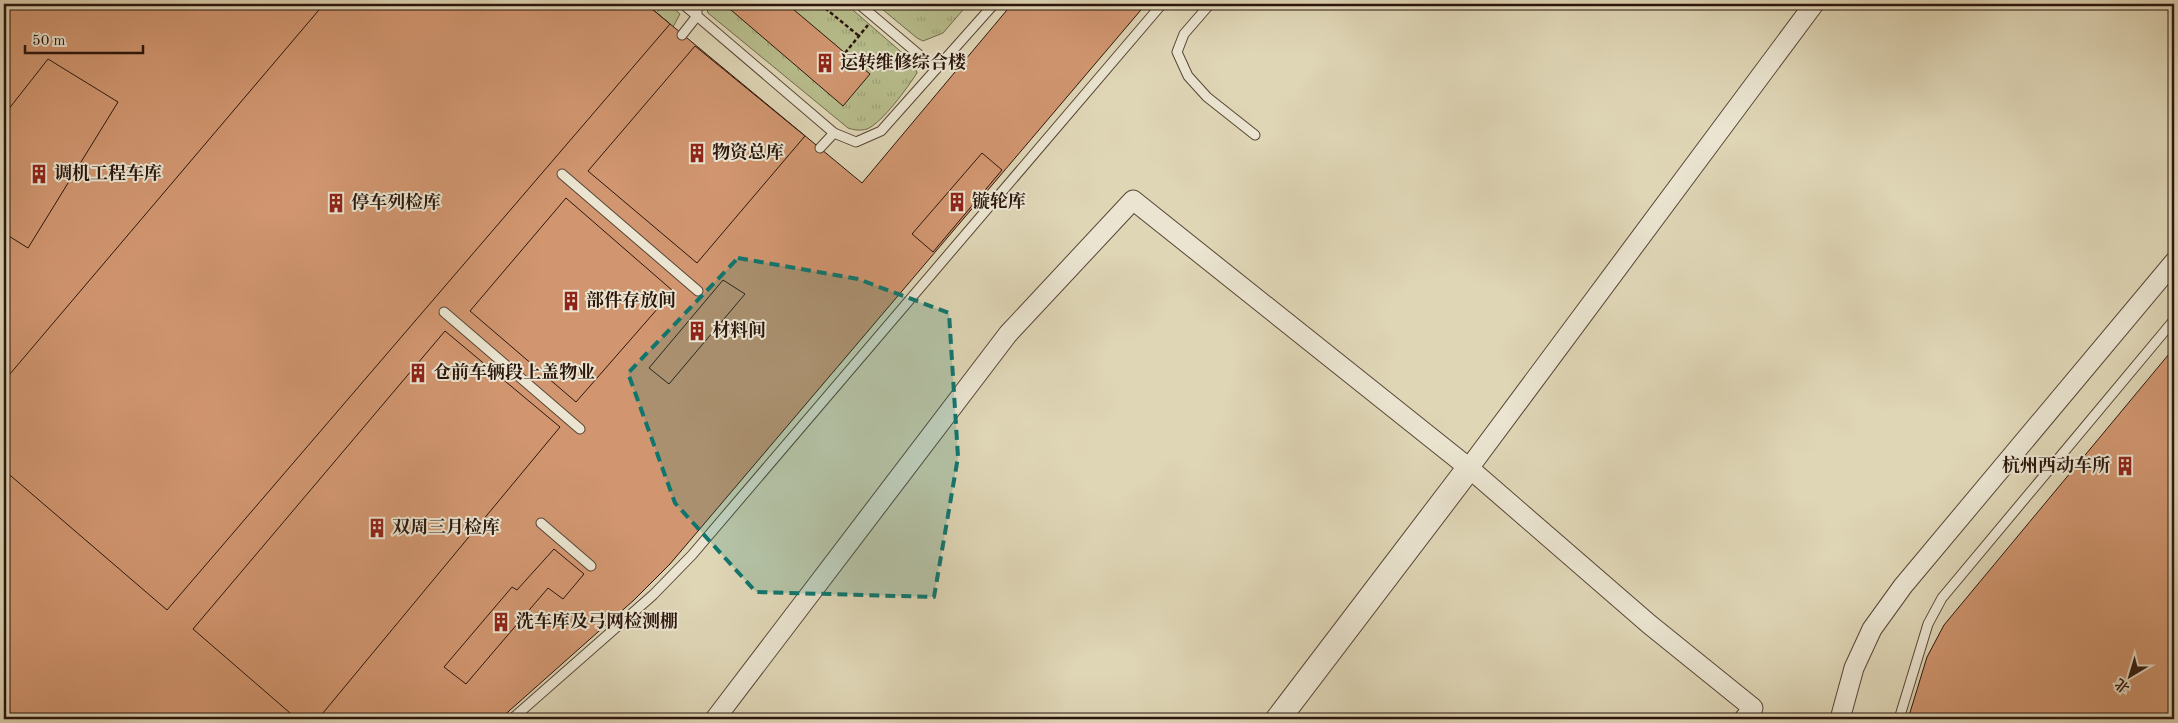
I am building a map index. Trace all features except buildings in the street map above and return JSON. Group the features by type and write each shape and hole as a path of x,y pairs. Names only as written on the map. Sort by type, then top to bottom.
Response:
{"street":[{"path":"1278,719 1469,468 1814,4"},
{"path":"714,719 1008,334 1133,200 1469,468 1650,624 1753,708 1744,719"},
{"path":"1840,719 1857,660 1872,629 1898,593 2174,262"}],"lane":[{"path":"683,4 834,133 856,142 881,131 994,4"},
{"path":"682,35 698,16 697,4"},
{"path":"859,4 936,69"},
{"path":"512,719 653,595 692,554 1162,4"},
{"path":"1210,4 1184,34 1177,52 1188,76 1207,96 1255,135"},
{"path":"820,148 834,133"},
{"path":"562,174 698,291"},
{"path":"444,312 580,429"},
{"path":"1899,719 1928,624 1942,598 2174,320"},
{"path":"541,523 591,566"}],"path":[{"path":"820,4 859,36"},
{"path":"845,53 874,17"}],"highlighted area":[{"path":"738,258 858,279 949,313 958,457 934,597 756,592 675,503 628,373"}],"green space":[{"path":"664,4 669,4 680,14 673,27 656,13"},
{"path":"706,4 846,4 915,64 917,73 908,87 880,120 867,129 855,130 848,128 708,13"},
{"path":"876,4 968,4 943,33 923,41"}],"place":[{"name":"运转维修综合楼","path":"825,63"},
{"name":"物资总库","path":"697,153"},
{"name":"调机工程车库","path":"39,174"},
{"name":"镟轮库","path":"957,202"},
{"name":"停车列检库","path":"336,203"},
{"name":"部件存放间","path":"571,301"},
{"name":"材料间","path":"697,331"},
{"name":"仓前车辆段上盖物业","path":"418,373"},
{"name":"杭州西动车所","path":"2125,466"},
{"name":"双周三月检库","path":"377,528"},
{"name":"洗车库及弓网检测棚","path":"501,622"}]}
